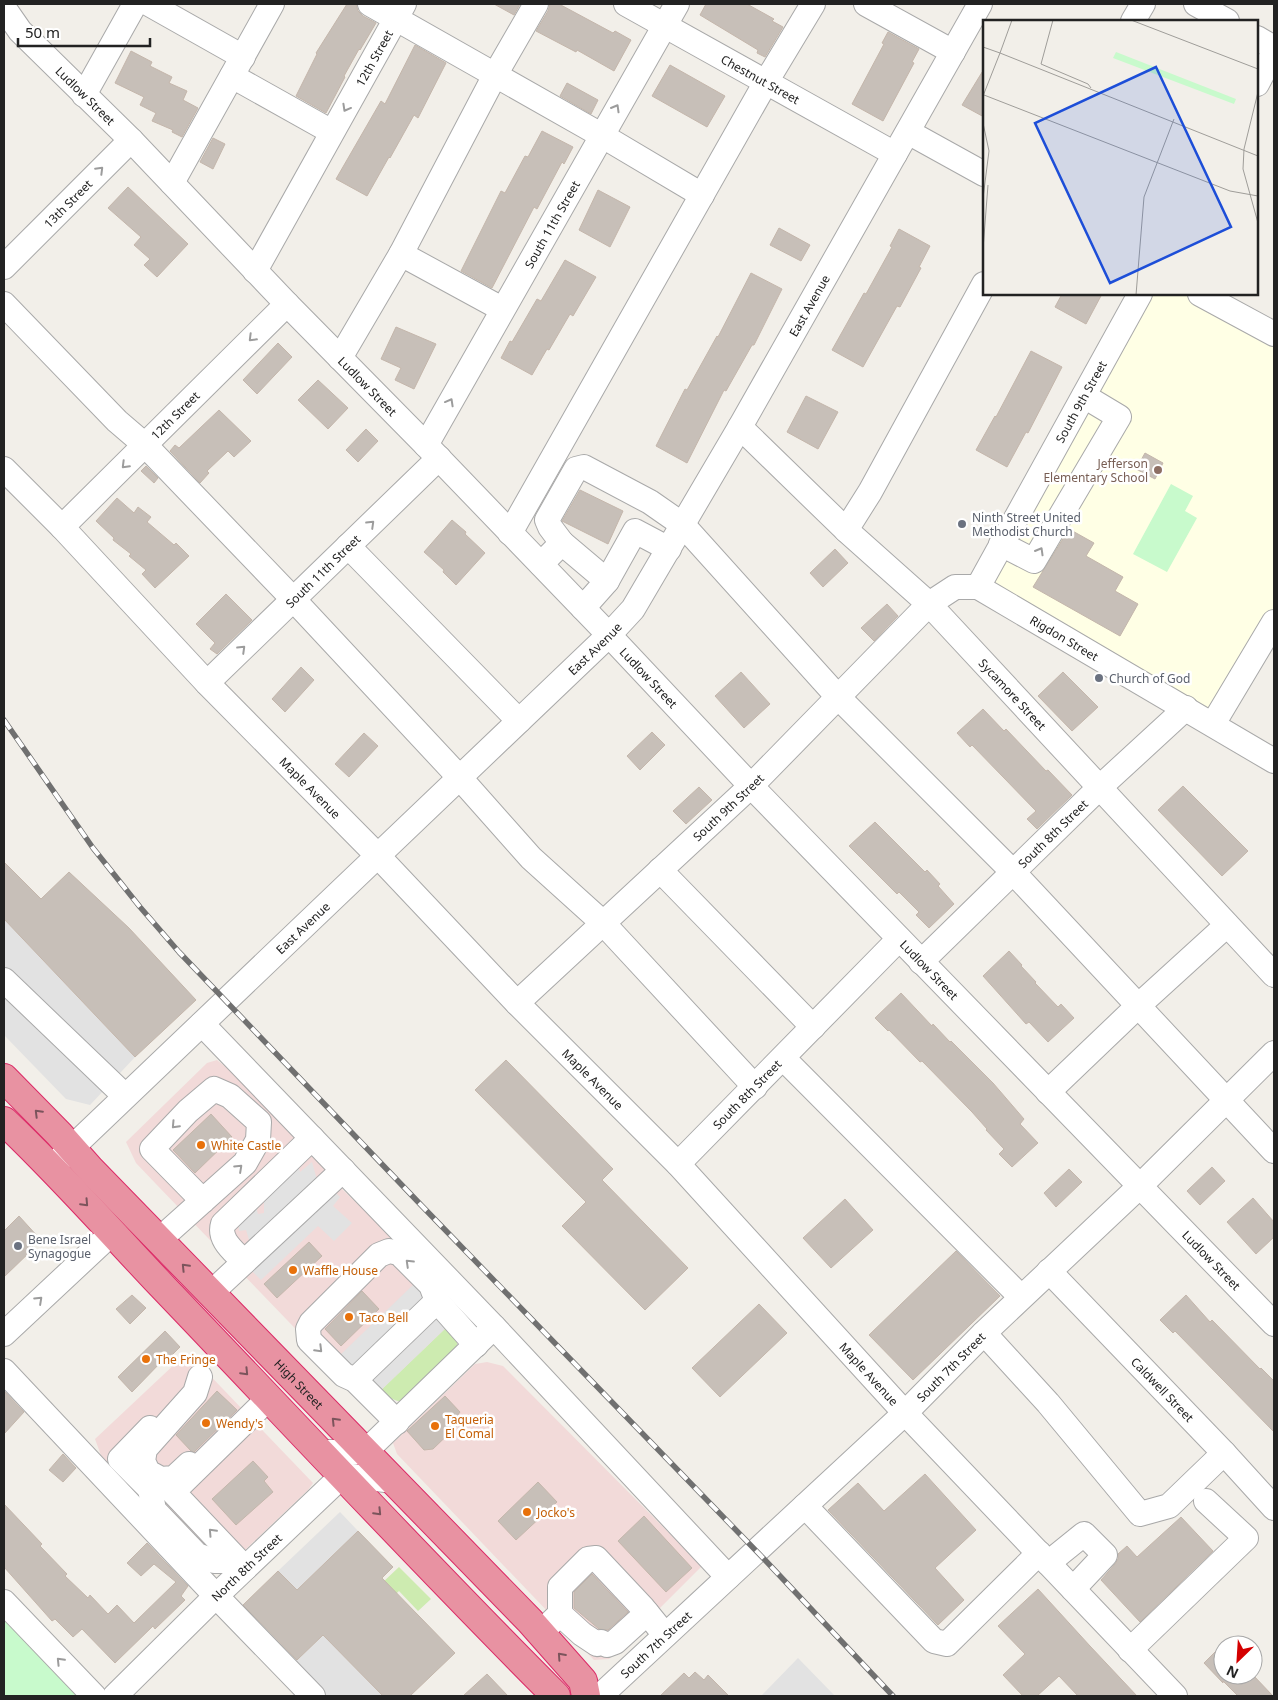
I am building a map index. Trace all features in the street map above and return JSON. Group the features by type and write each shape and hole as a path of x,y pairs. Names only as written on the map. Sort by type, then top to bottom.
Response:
{"highway":[{"name":"High Street","path":"4,1078 540,1633 583,1681 586,1696"},
{"path":"4,1121 52,1168 320,1452 556,1696"}],"street":[{"path":"84,95 135,4"},
{"path":"149,4 332,132"},
{"path":"172,183 272,4"},
{"path":"370,4 400,11 495,75 702,195"},
{"path":"340,358 401,254 495,75 536,4"},
{"name":"Chestnut Street","path":"626,4 895,154"},
{"name":"South 11th Street","path":"207,683 348,546 432,451 502,309 677,4"},
{"path":"510,533 766,82 813,4"},
{"path":"866,4 953,52"},
{"name":"East Avenue","path":"52,1168 125,1096 609,635 633,609 740,427 980,4"},
{"path":"1134,20 1143,4"},
{"path":"1196,4 1225,20"},
{"name":"Ludlow Street","path":"4,8 20,31 131,140 287,304 541,564 751,786 1274,1324"},
{"name":"12th Street","path":"256,271 400,11"},
{"path":"1258,39 1274,48"},
{"path":"1258,82 1274,52"},
{"path":"908,132 983,173"},
{"name":"13th Street","path":"4,267 131,140"},
{"path":"401,254 502,309"},
{"path":"846,530 870,492 983,286"},
{"name":"South 9th Street","path":"978,587 1139,295"},
{"path":"1202,295 1274,334"},
{"path":"4,304 117,421 145,445 293,599 460,778 531,858 603,923 755,1087"},
{"name":"12th Street","path":"62,527 287,304"},
{"path":"1001,544 1034,561 1119,417 1084,396"},
{"name":"Sycamore Street","path":"740,427 846,530 929,604 1274,975"},
{"path":"607,581 562,543 547,520 576,469 584,467 650,502 683,525 838,697 1013,872 1274,1151"},
{"name":"Maple Avenue","path":"4,469 62,527 207,683 378,856 517,1003 678,1164 905,1413 1175,1696"},
{"path":"583,608 607,581 650,502"},
{"path":"635,531 669,548"},
{"path":"541,564 562,543"},
{"path":"348,546 519,721"},
{"path":"929,604 955,587 978,587"},
{"name":"Rigdon Street","path":"978,587 1274,761"},
{"name":"South 9th Street","path":"517,1003 751,786 929,604"},
{"path":"1213,724 1274,622"},
{"name":"South 8th Street","path":"921,962 1099,788 1186,708"},
{"path":"660,870 813,1027"},
{"path":"1048,1092 1227,925"},
{"name":"South 8th Street","path":"678,1164 900,939"},
{"path":"4,980 125,1096"},
{"path":"202,1024 494,1327 728,1577"},
{"name":"South 7th Street","path":"600,1696 905,1413 984,1333 1140,1186 1274,1053"},
{"path":"783,1058 1021,1297"},
{"path":"203,1201 152,1149 188,1111 242,1065"},
{"path":"159,1240 245,1163 258,1140 259,1122 230,1096 214,1089"},
{"path":"244,1262 222,1238 220,1231 223,1224 312,1138"},
{"path":"211,1293 343,1170"},
{"path":"4,1334 112,1233"},
{"path":"397,1422 356,1380 344,1375 309,1340 308,1329 311,1323 379,1255 389,1251 398,1253 432,1285 437,1301 476,1345"},
{"name":"Caldwell Street","path":"1049,1271 1224,1453 1274,1508"},
{"path":"356,1380 437,1301"},
{"path":"320,1452 365,1452 494,1327"},
{"path":"984,1333 1048,1403 1140,1514 1169,1506 1224,1453"},
{"path":"225,1352 120,1459 162,1490 242,1564"},
{"path":"4,1371 313,1696"},
{"path":"200,1377 195,1393 145,1449 143,1461 148,1472 161,1479 174,1478 215,1439 233,1433"},
{"path":"162,1490 233,1433 269,1398"},
{"path":"343,1475 394,1481"},
{"name":"North 8th Street","path":"115,1696 216,1596 242,1564 343,1475"},
{"path":"1130,1650 1246,1538 1206,1501"},
{"path":"804,1506 934,1641 947,1644 1043,1558 1084,1534 1105,1555 1073,1589"},
{"path":"540,1633 560,1614 560,1587 588,1559 596,1558 647,1613 665,1636"},
{"path":"4,1602 94,1696"},
{"path":"560,1614 582,1634 597,1644 601,1642 607,1645 615,1642 647,1613"}],"shaded area":[{"name":"Jefferson Elementary School","path":"1139,295 1202,295 1274,334 1274,622 1213,724 978,587"},
{"path":"4,919 135,1057 90,1105 66,1099 4,1035"},
{"path":"217,1060 252,1088 342,1189 439,1282 464,1311 367,1403 136,1163 126,1142 207,1063"},
{"path":"297,1161 300,1172 312,1162 317,1180 322,1179 340,1197 333,1206 352,1223 334,1241 318,1226 261,1280 251,1270 250,1243 246,1230 239,1231 238,1218 257,1202 258,1214 264,1213 264,1202 261,1199"},
{"path":"414,1284 451,1323 375,1396 338,1357"},
{"path":"178,1361 199,1364 313,1483 308,1490 224,1570 106,1469 95,1439"},
{"path":"487,1362 503,1366 702,1566 609,1659 594,1660 397,1454 393,1443 475,1364"},
{"path":"340,1512 358,1531 297,1590 278,1571"},
{"path":"340,1618 341,1653 383,1696 324,1696 293,1664"},
{"path":"798,1658 835,1696 761,1696"}],"green space":[{"path":"1171,484 1193,496 1185,511 1197,518 1167,572 1133,554"},
{"path":"448,1326 457,1339 457,1350 404,1402 397,1401 386,1395 381,1390"},
{"path":"399,1567 431,1599 418,1611 399,1591 358,1630 346,1617"},
{"path":"4,1602 94,1696 4,1696"}],"building":[{"path":"347,4 356,4 358,11 363,16 376,23 344,76 326,113 296,96 316,53"},
{"path":"494,4 520,4 514,15"},
{"path":"550,4 559,4 613,33 615,31 631,40 614,71 577,50 576,52 536,31"},
{"path":"706,4 747,4 774,19 772,21 783,27 765,57 757,53 758,50 700,15"},
{"path":"888,32 919,49 912,62 914,63 883,121 852,104 884,44 882,43"},
{"path":"415,45 446,63 418,118 414,115 367,196 336,179 381,101 385,104"},
{"path":"131,51 152,62 150,66 172,77 169,83 187,91 183,100 198,108 182,137 172,132 173,130 152,121 156,113 140,105 144,97 115,83"},
{"path":"670,65 725,96 707,127 652,96"},
{"path":"983,71 983,116 962,105"},
{"path":"567,83 598,100 591,114 560,96"},
{"path":"542,131 573,147 564,164 562,162 537,209 534,207 492,288 461,271 501,191 505,193 525,156 528,157"},
{"path":"213,138 225,144 213,169 200,162"},
{"path":"128,187 188,244 157,277 144,265 150,259 134,245 141,237 108,208"},
{"path":"598,190 630,207 610,247 579,230"},
{"path":"779,228 810,245 801,261 770,245"},
{"path":"899,229 930,246 919,267 921,268 900,307 897,306 863,367 832,350 864,293 866,294 892,247 890,246"},
{"path":"565,260 596,277 573,316 570,314 532,375 501,358 537,299 541,301"},
{"path":"751,273 782,289 754,345 752,345 726,391 724,390 687,463 656,446 685,389 687,390 718,337"},
{"path":"1061,295 1101,295 1086,324 1055,307"},
{"path":"396,327 436,344 414,389 395,380 401,368 381,359"},
{"path":"278,343 292,357 257,394 243,380"},
{"path":"1031,351 1062,367 1028,433 1026,432 1007,467 976,450"},
{"path":"318,380 348,408 328,429 298,400"},
{"path":"806,396 838,412 818,449 787,432"},
{"path":"219,410 251,441 234,457 228,451 207,471 209,473 200,483 170,451 175,445 179,448"},
{"path":"366,429 378,441 358,462 346,450"},
{"path":"1145,453 1163,463 1155,479 1136,469"},
{"path":"146,466 158,478 154,483 141,471"},
{"path":"580,490 623,511 608,544 562,521"},
{"path":"117,498 134,513 138,507 151,517 147,522 174,545 176,543 189,556 155,588 142,574 146,570 129,556 131,554 113,540 114,538 96,521"},
{"path":"452,520 485,553 456,585 443,572 444,570 424,552"},
{"path":"1069,529 1094,543 1086,556 1123,577 1115,591 1138,604 1120,636 1033,587"},
{"path":"835,549 848,563 823,587 810,573"},
{"path":"226,594 252,620 217,654 210,649 215,643 196,624"},
{"path":"887,604 898,616 874,641 861,628"},
{"path":"301,667 314,680 285,712 272,699"},
{"path":"741,672 770,704 744,728 715,696"},
{"path":"1063,672 1098,707 1072,731 1038,696"},
{"path":"983,709 1004,731 1006,729 1072,795 1037,829 1027,819 1036,811 972,745 970,747 957,733"},
{"path":"652,732 665,745 640,770 627,756"},
{"path":"364,733 378,746 349,777 335,764"},
{"path":"1183,786 1248,851 1222,876 1158,810"},
{"path":"699,787 712,800 686,824 673,811"},
{"path":"875,822 925,872 927,870 954,904 929,928 916,915 919,912 899,892 897,894 849,846"},
{"path":"4,862 41,899 69,872 129,928 196,1000 135,1057 4,919"},
{"path":"1009,951 1035,983 1058,1007 1061,1004 1074,1018 1048,1042 1029,1022 1026,1024 983,976"},
{"path":"901,993 932,1026 933,1024 993,1083 1024,1119 1020,1124 1038,1143 1012,1167 999,1154 1004,1149 972,1112 922,1061 920,1062 875,1018"},
{"path":"506,1060 613,1169 602,1180 688,1268 645,1310 562,1226 586,1202 475,1090"},
{"name":"White Castle","path":"211,1114 232,1137 195,1173 173,1150"},
{"path":"1212,1167 1225,1181 1200,1205 1187,1191"},
{"path":"1069,1169 1082,1182 1056,1207 1044,1193"},
{"path":"1253,1198 1274,1222 1274,1237 1256,1254 1227,1222"},
{"path":"845,1199 873,1230 831,1268 803,1238"},
{"name":"Bene Israel Synagogue","path":"19,1216 39,1238 31,1245 34,1248 4,1277 4,1231"},
{"name":"Waffle House","path":"309,1242 322,1256 277,1298 264,1284"},
{"path":"956,1251 1000,1296 913,1380 869,1335"},
{"name":"Taco Bell","path":"362,1291 379,1309 341,1346 325,1329"},
{"path":"132,1295 146,1308 130,1324 116,1309"},
{"path":"1186,1295 1210,1322 1212,1320 1274,1381 1274,1432 1175,1331 1173,1333 1160,1320"},
{"path":"759,1304 787,1333 720,1397 692,1368"},
{"name":"The Fringe","path":"165,1331 180,1347 165,1362 163,1360 132,1392 118,1377"},
{"path":"4,1391 24,1412 4,1434"},
{"name":"Wendy's","path":"217,1391 237,1410 194,1452 191,1451 176,1435"},
{"name":"Taqueria El Comal","path":"445,1396 460,1412 457,1416 462,1421 433,1449 424,1450 407,1431"},
{"path":"63,1454 76,1468 63,1482 49,1470"},
{"path":"253,1461 268,1477 264,1481 273,1492 236,1525 212,1499"},
{"path":"925,1474 976,1530 935,1568 964,1600 938,1625 828,1510 858,1483 884,1511"},
{"name":"Jocko's","path":"538,1482 557,1502 516,1540 498,1521"},
{"path":"4,1504 42,1544 40,1546 67,1574 65,1576 88,1598 90,1595 108,1614 117,1605 134,1623 176,1582 154,1564 141,1576 127,1563 147,1543 188,1586 181,1596 185,1600 155,1629 153,1626 115,1663 82,1629 73,1637 55,1619 52,1621 4,1567"},
{"path":"644,1516 692,1568 666,1592 618,1541"},
{"path":"1181,1517 1213,1551 1140,1622 1101,1580 1115,1564 1118,1554 1127,1546 1137,1557"},
{"path":"358,1531 393,1567 382,1578 455,1653 410,1696 383,1696 323,1635 297,1660 243,1605 278,1571 297,1590"},
{"path":"592,1574 628,1612 608,1630 599,1629 574,1608 574,1592"},
{"path":"1038,1589 1137,1696 1078,1696 1059,1676 1037,1696 1023,1696 1003,1675 1025,1654 998,1626"},
{"path":"1213,1654 1213,1672 1204,1663"},
{"path":"695,1672 704,1680 708,1675 729,1696 660,1696 684,1673 689,1678"},
{"path":"487,1674 508,1696 463,1696"},
{"path":"1227,1685 1263,1685 1273,1696 1238,1696"}],"railway":[{"path":"4,720 93,848 179,952 765,1560 893,1696"}],"place":[{"name":"Jefferson Elementary School","path":"1158,470"},
{"name":"Ninth Street United Methodist Church","path":"962,524"},
{"name":"Church of God","path":"1099,678"},
{"name":"White Castle","path":"201,1145"},
{"name":"Bene Israel Synagogue","path":"18,1246"},
{"name":"Waffle House","path":"293,1270"},
{"name":"Taco Bell","path":"349,1317"},
{"name":"The Fringe","path":"146,1359"},
{"name":"Wendy's","path":"206,1423"},
{"name":"Taqueria El Comal","path":"435,1426"},
{"name":"Jocko's","path":"527,1512"}]}
